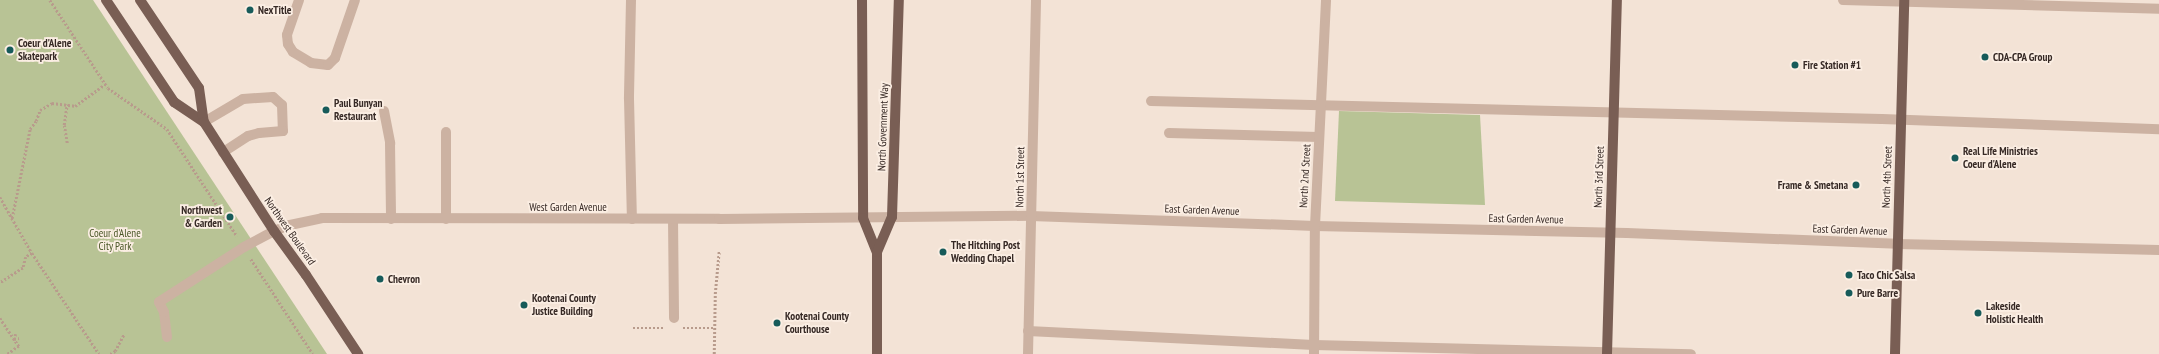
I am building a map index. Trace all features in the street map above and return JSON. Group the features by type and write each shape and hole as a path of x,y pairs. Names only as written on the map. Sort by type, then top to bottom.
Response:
{"main road":[{"name":"Northwest Boulevard","path":"106,0 174,102 204,122 274,231 306,275 358,354"},
{"name":"Northwest Boulevard","path":"140,0 198,88 204,122"},
{"name":"North Government Way","path":"862,0 863,218 878,252"},
{"name":"North Government Way","path":"877,354 878,252 892,217 898,0"},
{"name":"North 3rd Street","path":"1608,353 1617,0"},
{"name":"North 4th Street","path":"1895,354 1904,1"}],"street":[{"path":"299,0 287,35 288,44 293,52 311,62 328,65 334,58 355,0"},
{"path":"631,0 629,99 632,219"},
{"name":"North 1st Street","path":"1028,354 1036,0"},
{"name":"North 2nd Street","path":"1314,350 1315,226 1326,0"},
{"path":"1843,0 2159,9"},
{"path":"204,122 243,99 273,97 282,105 283,131 259,133 248,136 224,152"},
{"path":"1151,101 1614,112 2159,129"},
{"path":"384,111 390,143 391,219"},
{"path":"446,132 446,219"},
{"path":"1168,133 1319,137"},
{"name":"East Garden Avenue","path":"863,218 1031,216 1315,226 1610,233 1897,244 2159,250"},
{"name":"West Garden Avenue","path":"167,337 164,312 159,302 244,247 274,231 290,225 322,218 863,218"},
{"path":"672,219 674,318"},
{"path":"1028,331 1314,350 1691,354"}],"path":[{"path":"50,0 105,84 124,102 144,112 167,129 313,354"},
{"path":"12,218 30,129 36,121 40,110 52,103 75,106 105,84"},
{"path":"67,104 64,125 67,142"},
{"path":"0,197 32,253 99,354"},
{"path":"714,354 715,294 718,251"},
{"path":"0,283 23,268 26,257 32,253"},
{"path":"0,318 19,346 8,354"},
{"path":"14,339 16,334"},
{"path":"105,354 115,351 124,334"},
{"path":"14,339 19,338"}],"green space":[{"name":"Coeur d'Alene City Park","path":"0,0 93,0 327,354 0,354"},
{"path":"1339,111 1480,115 1485,205 1335,201"}],"place":[{"name":"NexTitle","path":"250,10"},
{"name":"Coeur d'Alene Skatepark","path":"10,50"},
{"name":"CDA-CPA Group","path":"1985,57"},
{"name":"Fire Station #1","path":"1795,65"},
{"name":"Paul Bunyan Restaurant","path":"326,110"},
{"name":"Real Life Ministries Coeur d'Alene","path":"1955,158"},
{"name":"Frame & Smetana","path":"1856,185"},
{"name":"Northwest & Garden","path":"230,217"},
{"name":"The Hitching Post Wedding Chapel","path":"943,252"},
{"name":"Taco Chic Salsa","path":"1849,275"},
{"name":"Chevron","path":"380,279"},
{"name":"Pure Barre","path":"1849,293"},
{"name":"Kootenai County Justice Building","path":"524,305"},
{"name":"Lakeside Holistic Health","path":"1978,313"},
{"name":"Kootenai County Courthouse","path":"777,323"}]}
